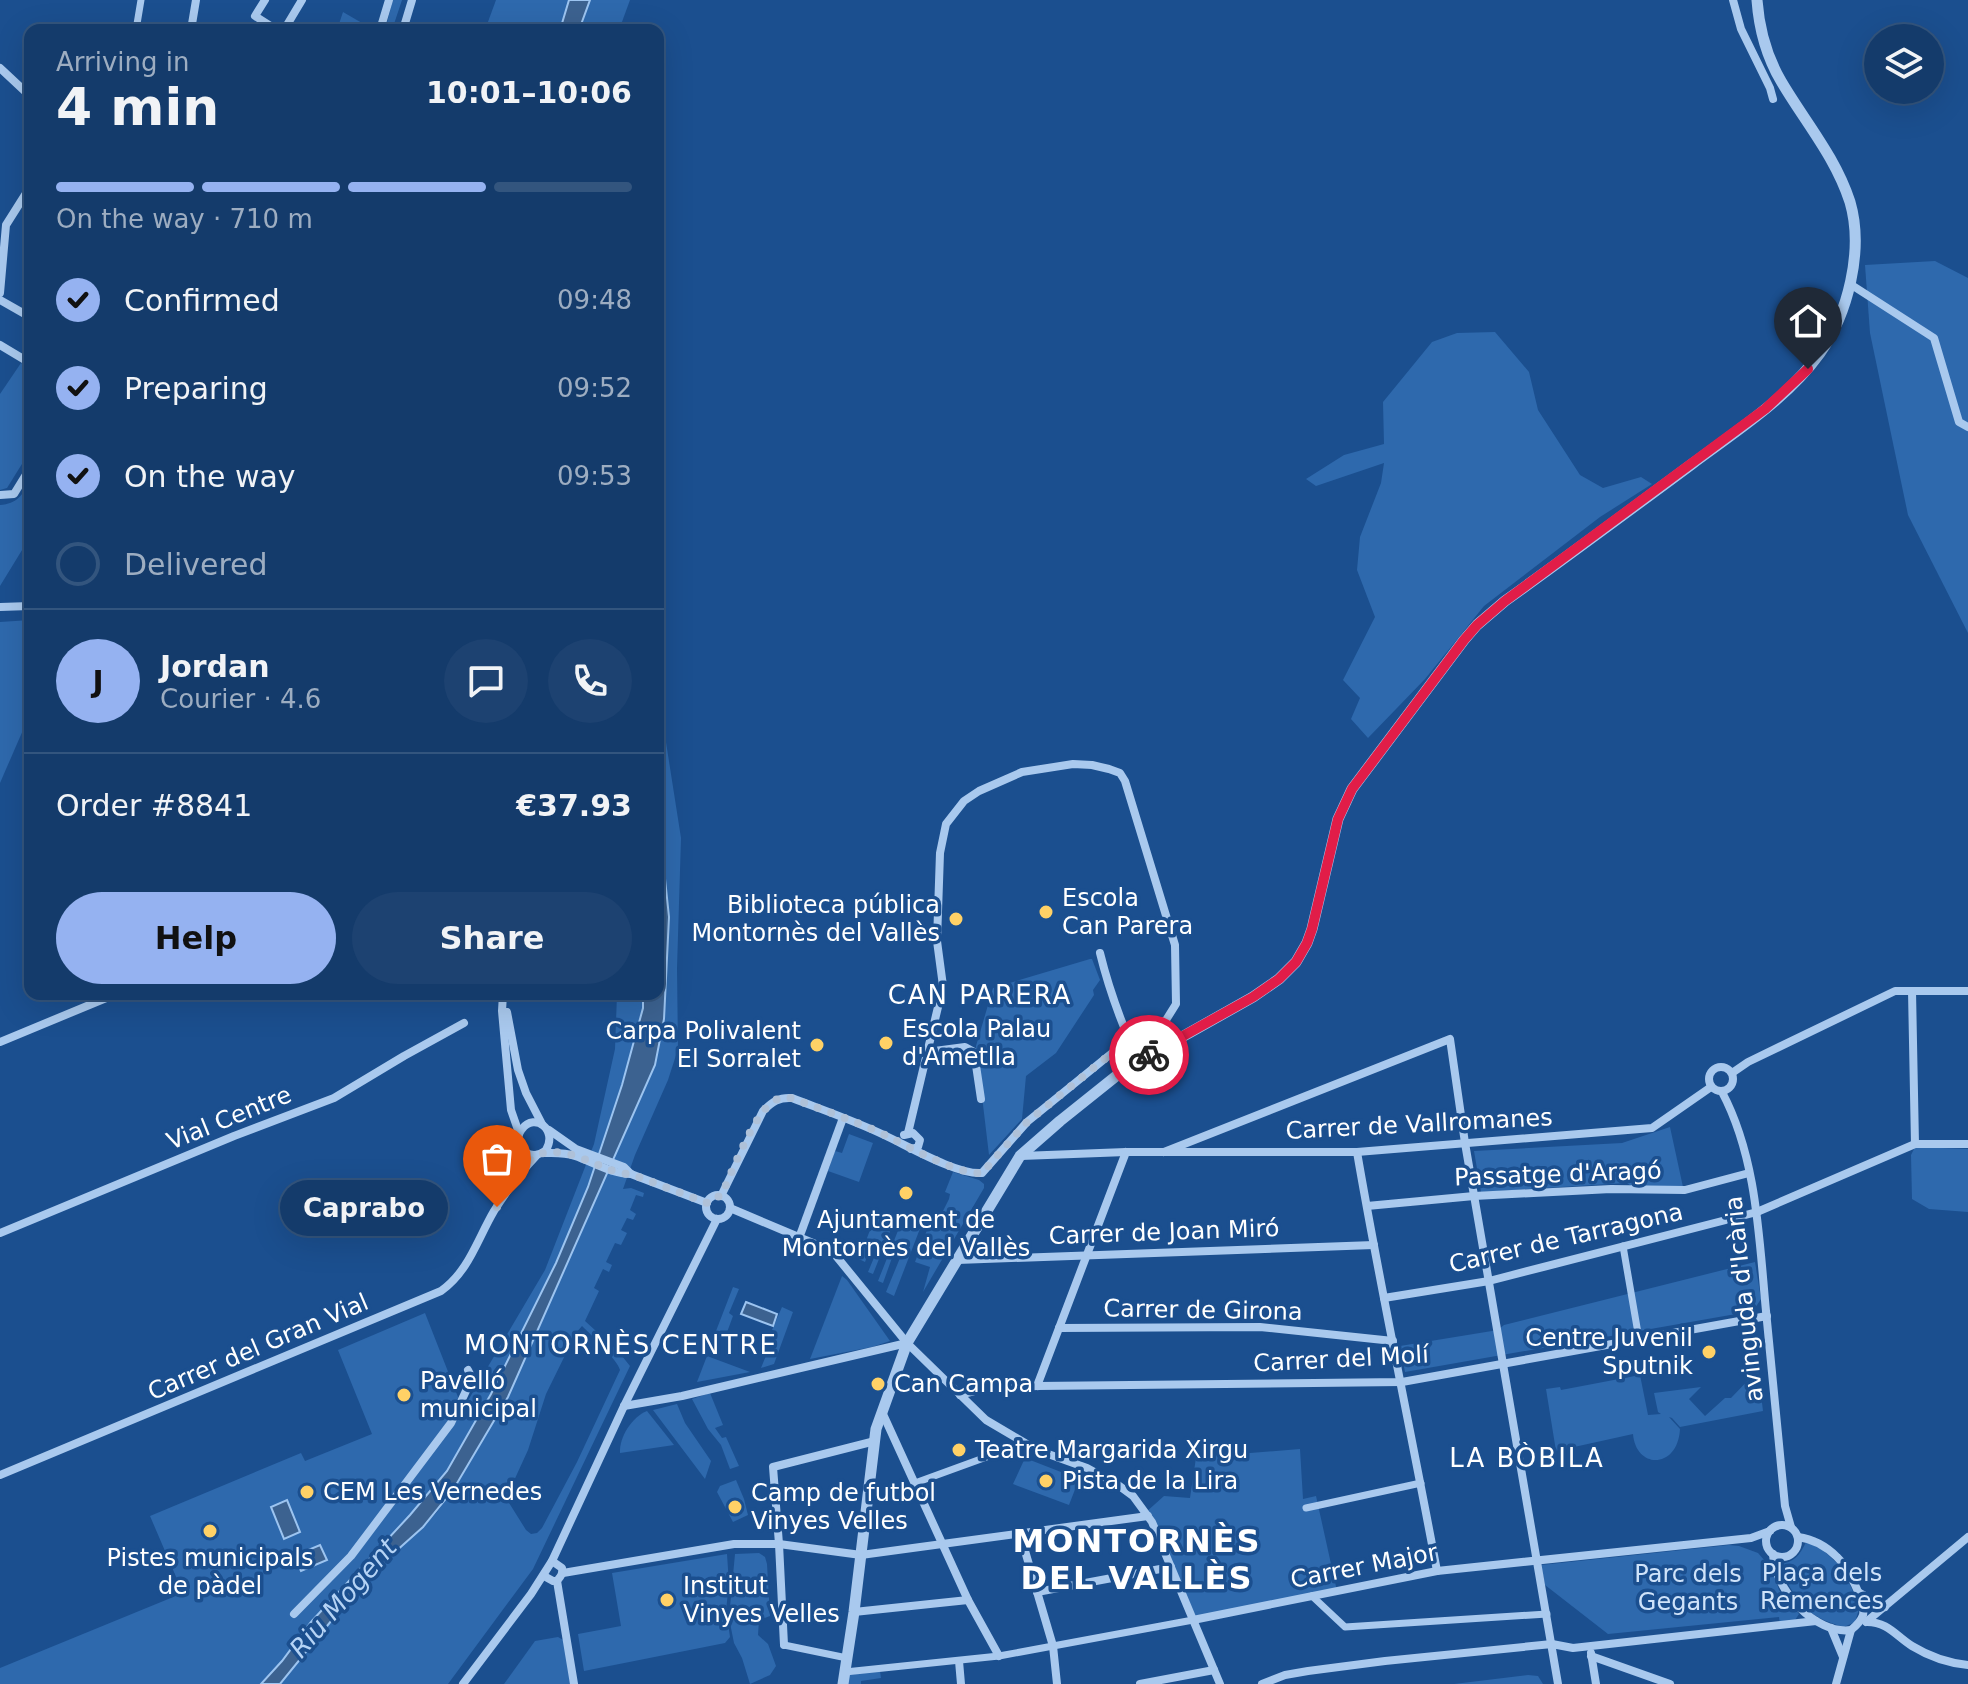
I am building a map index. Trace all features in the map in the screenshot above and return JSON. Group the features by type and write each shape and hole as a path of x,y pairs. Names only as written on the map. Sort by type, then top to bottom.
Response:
{"street":[{"path":"137,24 141,0"},
{"path":"192,24 196,0"},
{"path":"265,0 255,16 268,24"},
{"path":"288,24 302,0"},
{"path":"382,24 389,0"},
{"path":"405,24 412,0"},
{"path":"1733,0 1741,29 1773,99"},
{"path":"844,1678 876,1429 907,1343 1020,1156 1125,1069 1253,997 1288,971 1312,929 1338,819 1352,789 1464,640 1505,601 1790,387 1822,350 1841,314 1850,284 1854,250 1851,207 1828,152 1772,63 1761,30 1757,0"},
{"path":"0,68 24,90"},
{"path":"0,293 6,225 24,196"},
{"path":"1850,284 1934,338 1959,422 1968,427"},
{"path":"0,300 24,314"},
{"path":"0,345 24,359"},
{"path":"0,495 14,494 24,478"},
{"path":"0,607 24,606"},
{"path":"721,1196 763,1111 782,1097 843,1118 907,1148 972,1174 982,1173 1027,1122 1112,1053 1166,1020 1176,1004 1175,945 1120,773 1073,764 1022,772 964,801 946,824 940,853 937,941 943,986 902,1140 907,1148"},
{"path":"1100,953 1138,1061"},
{"path":"1732,1073 1748,1062 1895,991 1968,991"},
{"path":"1912,991 1915,1144 1968,1144"},
{"path":"0,1042 102,1000"},
{"path":"503,1000 511,1105 523,1151 529,1155 574,1152"},
{"path":"504,1000 518,1070 551,1142 540,1154"},
{"name":"Vial Centre","path":"0,1233 334,1098 464,1023"},
{"path":"1164,1152 1450,1039 1558,1684"},
{"path":"927,1052 965,1047 974,1052 981,1099"},
{"path":"1722,1067 1732,1073 1730,1089 1718,1092 1711,1087 1709,1075 1714,1069 1722,1067"},
{"name":"Carrer de Vallromanes","path":"1020,1156 1126,1152 1357,1152 1652,1128 1711,1087"},
{"name":"avinguda d'Icària","path":"1722,1092 1734,1118 1757,1212 1785,1506 1791,1527"},
{"path":"511,1105 514,1098 521,1094 530,1099"},
{"path":"799,1238 843,1118"},
{"path":"519,1137 527,1124 534,1123 545,1127 574,1152 621,1174 631,1174 707,1203"},
{"path":"884,1135 913,1133 920,1140 918,1147 907,1148"},
{"name":"Carrer del Gran Vial","path":"494,1211 516,1156 519,1137"},
{"name":"Carrer de Tarragona","path":"1384,1298 1489,1281 1757,1212 1915,1144"},
{"path":"1037,1386 1126,1152"},
{"path":"1357,1152 1437,1571"},
{"name":"Carrer del Gran Vial","path":"0,1475 441,1291 464,1270 512,1181 540,1154"},
{"name":"Passatge d'Aragó","path":"1367,1206 1474,1196 1629,1188 1685,1190 1749,1173"},
{"path":"721,1196 728,1201 730,1208 725,1217 717,1219 708,1214 707,1203 711,1198 721,1196"},
{"path":"730,1208 832,1251 907,1343 986,1420 1037,1450 1087,1468 1133,1496 1152,1522 1220,1684"},
{"path":"463,1684 544,1576 717,1219"},
{"name":"Carrer de Joan Miró","path":"957,1260 1374,1245"},
{"path":"1623,1246 1639,1339"},
{"name":"Carrer del Molí","path":"960,1395 983,1389 1037,1386 1402,1382 1767,1316"},
{"name":"Carrer de Girona","path":"1059,1328 1260,1327 1393,1341"},
{"path":"624,1406 682,1396 907,1343"},
{"path":"294,1614 351,1556 451,1423 472,1378 468,1370"},
{"path":"882,1412 968,1600 999,1656"},
{"path":"847,1658 784,1645 773,1467 875,1441"},
{"path":"915,1483 1025,1443"},
{"path":"1306,1508 1421,1483"},
{"path":"1785,1506 1766,1541 1777,1574 1788,1593 1816,1621 1843,1631 1859,1625 1885,1607 1968,1537"},
{"path":"544,1576 553,1581 560,1577 729,1544 779,1544 861,1555 1148,1516"},
{"path":"1751,1538 1781,1557 1788,1556 1797,1547 1798,1537 1791,1527 1783,1525 1772,1529"},
{"name":"Carrer Major","path":"844,1678 999,1656 1437,1571 1751,1538 1772,1529"},
{"path":"1020,1534 1053,1646 1057,1684"},
{"path":"1798,1537 1816,1541 1840,1559 1857,1591 1863,1612 1843,1657 1836,1684"},
{"path":"552,1561 562,1568 560,1577 574,1684"},
{"path":"1037,1592 1171,1567"},
{"path":"1857,1591 1885,1607"},
{"path":"1312,1596 1345,1627 1547,1614"},
{"path":"854,1612 968,1600"},
{"path":"1885,1607 1886,1625"},
{"path":"1262,1684 1285,1675 1385,1661 1552,1644 1573,1648 1816,1621"},
{"path":"1859,1625 1886,1625 1913,1647 1933,1658 1966,1663"},
{"path":"1831,1628 1843,1657"},
{"path":"1590,1645 1596,1684"},
{"path":"1591,1656 1670,1684"},
{"path":"959,1661 961,1684"},
{"path":"1140,1684 1214,1670"}],"green space":[{"path":"393,0 402,0 394,24 387,24"},
{"path":"496,0 569,0 562,24 487,24"},
{"path":"590,0 630,0 621,24 581,24"},
{"path":"343,12 362,23 361,24 339,24"},
{"path":"1935,261 1968,278 1968,633 1908,515 1870,333 1865,265"},
{"path":"1495,332 1529,372 1538,410 1580,475 1603,488 1641,477 1652,484 1600,517 1484,606 1425,679 1368,738 1351,719 1360,698 1343,680 1375,617 1357,570 1360,537 1381,483 1384,463 1316,486 1306,479 1344,455 1384,444 1383,402 1432,342 1457,333"},
{"path":"21,363 24,365 24,461 7,488 0,490 0,394"},
{"path":"24,491 24,547 0,586 0,505 15,501"},
{"path":"24,620 24,728 0,783 0,622"},
{"path":"664,729 681,838 678,1049 623,1189 631,1188 644,1193 643,1197 636,1195 630,1210 636,1214 633,1220 627,1218 621,1230 627,1233 621,1245 615,1243 606,1262 612,1265 609,1272 603,1269 594,1288 599,1291 585,1321 630,1366 533,1569 448,1684 280,1684 366,1577 437,1512 508,1397 655,1066 664,1019 669,917 664,869","holes":["582,1326 620,1370 542,1528 531,1534 506,1498 528,1450 546,1394"]},
{"path":"1092,959 1100,980 1093,990 1094,995 1056,1053 1026,1076 1022,1119 989,1155 976,1046 993,988"},
{"name":"CEM Les Vernedes","path":"617,1000 643,1000 622,1085 588,1187 556,1263 491,1394 447,1471 311,1622 261,1684 0,1684 0,1668 183,1593 150,1516 301,1453 305,1461 372,1434 338,1350 425,1313 458,1397 453,1426 545,1270 594,1144 615,1049"},
{"path":"1670,1127 1683,1187 1634,1188 1627,1183 1481,1192 1474,1151 1622,1143"},
{"path":"849,1134 873,1143 859,1182 828,1171 835,1151 842,1153"},
{"path":"1915,1147 1968,1149 1968,1212 1929,1209 1912,1199 1911,1155"},
{"path":"953,1172 979,1180 984,1188 923,1292 930,1267 915,1262 930,1222 937,1223 949,1199 950,1194 945,1192"},
{"path":"875,1217 893,1224 873,1274 868,1272 878,1248 871,1246 865,1262 859,1259"},
{"path":"903,1218 921,1226 894,1296 886,1292 900,1258 893,1255 883,1283 878,1281"},
{"path":"1755,1262 1761,1299 1753,1311 1405,1372 1400,1346 1498,1330 1504,1325"},
{"path":"842,1276 890,1341 810,1359"},
{"path":"733,1287 739,1289 729,1313 733,1316 726,1335 716,1331"},
{"path":"782,1307 793,1312 774,1364 761,1368 776,1331 772,1330"},
{"path":"707,1356 750,1372 697,1382"},
{"path":"1758,1370 1763,1411 1680,1427 1669,1417 1680,1429 1678,1442 1665,1458 1649,1459 1641,1454 1633,1434 1556,1451 1546,1389 1560,1387 1561,1390 1640,1375 1648,1415 1661,1414 1654,1393 1701,1387 1689,1399 1705,1416 1725,1398 1731,1398"},
{"path":"710,1393 723,1425 715,1428 722,1438 726,1437 739,1466 730,1469 721,1445 708,1429 692,1399"},
{"path":"677,1404 685,1423 711,1461 705,1479 653,1410"},
{"path":"647,1411 674,1445 620,1453 628,1428"},
{"path":"1300,1449 1303,1499 1316,1496 1337,1591 1193,1620 1145,1513 1164,1496 1190,1498 1197,1451 1213,1453 1222,1450 1225,1455"},
{"name":"Pista de la Lira","path":"1025,1458 1079,1479 1069,1505 1013,1484"},
{"name":"Camp de futbol Vinyes Velles","path":"736,1480 748,1515 733,1522 717,1492 720,1486"},
{"name":"Plaça dels Remences","path":"1806,1542 1823,1550 1841,1567 1859,1609 1855,1622 1844,1627 1831,1623 1810,1612 1796,1597 1779,1564 1796,1558"},
{"name":"Parc dels Gegants","path":"1729,1545 1758,1553 1772,1569 1779,1590 1799,1614 1793,1623 1780,1625 1779,1617 1608,1634 1545,1585 1541,1565"},
{"path":"759,1553 765,1557 767,1564 770,1616 759,1620 758,1635 768,1644 776,1666 770,1675 750,1684 734,1643 729,1618 735,1554"},
{"name":"Institut Vinyes Velles","path":"727,1554 729,1584 726,1610 730,1637 725,1643 584,1671 578,1634 621,1626 612,1573"},
{"path":"558,1637 565,1641 571,1684 504,1684 535,1641"},
{"path":"880,1671 881,1678 861,1681 861,1684 845,1684 847,1675"},
{"path":"1538,1676 1543,1684 1454,1684"}],"water":[{"path":"569,0 590,0 581,24 562,24"},
{"name":"Riu Mogent","path":"664,869 669,917 664,1019 655,1065 508,1397 453,1490 423,1527 366,1578 280,1684 261,1684 311,1622 447,1471 491,1394 556,1263 588,1187 622,1085 643,1000 664,1000"},
{"path":"746,1302 777,1314 773,1326 741,1314"},
{"path":"287,1500 300,1532 284,1539 271,1507"},
{"path":"320,1545 327,1560 301,1571 294,1556"}],"way so far":[{"path":"497,1207 512,1181 537,1155 560,1152 621,1174 631,1174 707,1203 714,1196 721,1196 763,1111 782,1097 792,1098 884,1135 910,1150 956,1168 972,1174 982,1173 1027,1122 1112,1053 1130,1043 1138,1061 1149,1055"}],"place":[{"name":"Escola Can Parera","path":"1046,912"},
{"name":"Biblioteca pública Montornès del Vallès","path":"956,919"},
{"name":"Escola Palau d'Ametlla","path":"886,1043"},
{"name":"Carpa Polivalent El Sorralet","path":"817,1045"},
{"name":"Ajuntament de Montornès del Vallès","path":"906,1193"},
{"name":"Caprabo","path":"497,1207"},
{"name":"Centre Juvenil Sputnik","path":"1709,1352"},
{"name":"Can Campa","path":"878,1384"},
{"name":"Pavelló municipal","path":"404,1395"},
{"name":"Teatre Margarida Xirgu","path":"959,1450"},
{"name":"Pista de la Lira","path":"1046,1481"},
{"name":"CEM Les Vernedes","path":"307,1492"},
{"name":"Camp de futbol Vinyes Velles","path":"735,1507"},
{"name":"Pistes municipals de pàdel","path":"210,1531"},
{"name":"Institut Vinyes Velles","path":"667,1600"}],"district":[{"name":"CAN PARERA","path":"980,995"},
{"name":"MONTORNÈS CENTRE","path":"621,1345"},
{"name":"LA BÒBILA","path":"1527,1458"},
{"name":"MONTORNÈS DEL VALLÈS","path":"1137,1560"}],"route":[{"path":"1149,1055 1253,997 1279,979 1296,962 1312,929 1338,819 1352,789 1477,625 1505,601 1765,409 1808,369"}]}
